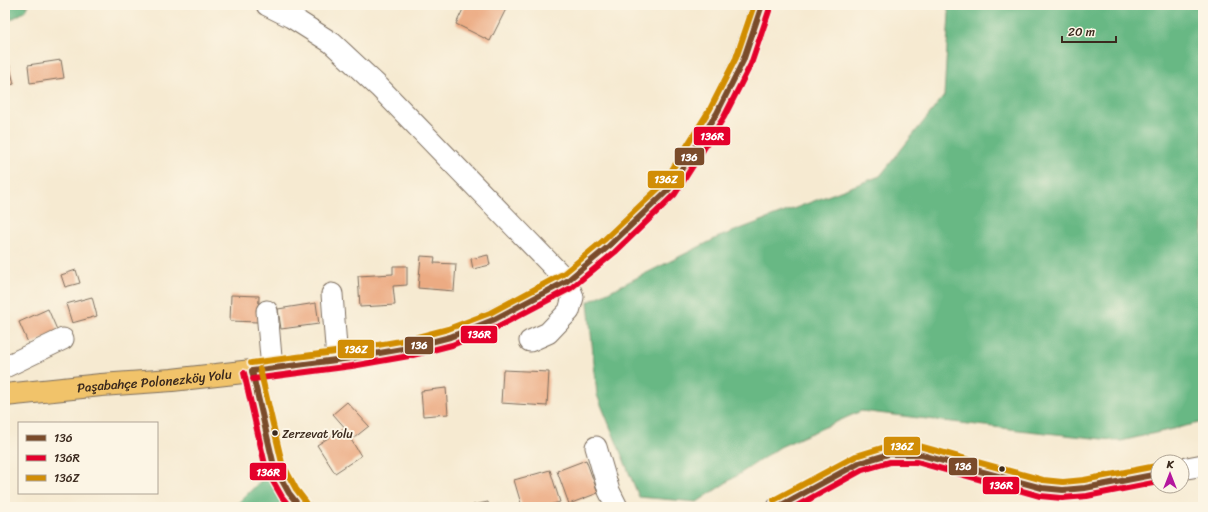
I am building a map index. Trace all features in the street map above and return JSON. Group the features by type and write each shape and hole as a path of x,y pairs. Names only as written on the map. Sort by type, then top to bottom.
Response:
{"main road":[{"name":"Paşabahçe Polonezköy Yolu","path":"5,395 101,385 172,380 337,360 408,348 450,337 493,320 567,281 609,246 669,189 717,113 743,61 762,5"}],"street":[{"path":"267,5 291,17 332,43 379,87 567,281 573,297 569,311 548,333 530,342"},
{"path":"332,294 337,360"},
{"path":"267,311 262,370 274,466 289,493 300,507"},
{"path":"5,367 62,339"},
{"path":"596,447 609,491 617,507"},
{"path":"778,507 859,463 889,454 918,454 1042,488 1063,490 1085,488 1150,476"},
{"path":"1190,467 1203,465"}],"green space":[{"path":"5,5 29,5 24,12 5,23"},
{"path":"946,5 1203,5 1203,422 1121,441 861,411 780,447 697,502 639,497 597,395 588,302 719,237 880,176 944,96 949,14"},
{"path":"271,471 290,507 234,507"}],"building":[{"path":"465,5 508,5 490,41 456,24"},
{"path":"61,60 64,78 30,83 28,65"},
{"path":"9,63 14,84 5,86 5,64"},
{"path":"488,255 490,265 473,269 471,259"},
{"path":"421,256 435,257 434,263 456,264 454,291 418,288"},
{"path":"393,266 407,266 407,285 393,286 395,305 360,307 358,276 393,274"},
{"path":"76,270 80,283 65,287 61,275"},
{"path":"231,295 259,296 258,322 230,321"},
{"path":"92,297 97,316 72,323 66,304"},
{"path":"316,303 319,324 281,329 278,309"},
{"path":"48,309 58,332 29,345 19,322"},
{"path":"503,370 549,372 547,406 501,403"},
{"path":"446,388 448,414 423,416 421,391"},
{"path":"347,402 369,426 354,438 333,414"},
{"path":"344,428 361,456 335,473 317,445"},
{"path":"586,460 598,493 569,504 557,471"},
{"path":"550,470 560,502 542,507 522,507 514,480"},
{"path":"488,502 489,507 474,507 473,505"},
{"path":"947,504 948,507 933,507 933,506"}],"transit line":[{"name":"136Z","path":"251,363 350,350 406,340 448,329 490,313 563,274 604,240 663,184 710,109 736,58 754,5"},
{"name":"136","path":"252,371 351,358 408,348 450,337 493,320 567,281 609,246 669,189 717,113 743,61 762,5"},
{"name":"136R","path":"253,379 352,366 409,356 452,345 497,327 571,288 615,252 675,194 724,117 751,64 770,8"},
{"name":"136Z","path":"260,369 282,463 296,489 306,502"},
{"name":"136","path":"252,371 274,466 289,493 300,507"},
{"name":"136R","path":"244,373 266,469 282,497 290,507"},
{"name":"136Z","path":"774,500 856,456 888,446 919,446 1043,480 1063,482 1084,480 1150,467"},
{"name":"136","path":"778,507 859,463 889,454 918,454 1042,488 1063,490 1085,488 1150,476"},
{"name":"136R","path":"795,507 862,470 890,462 917,462 1040,496 1062,498 1087,496 1150,484"}],"place":[{"name":"Zerzevat Yolu","path":"275,433"}]}
